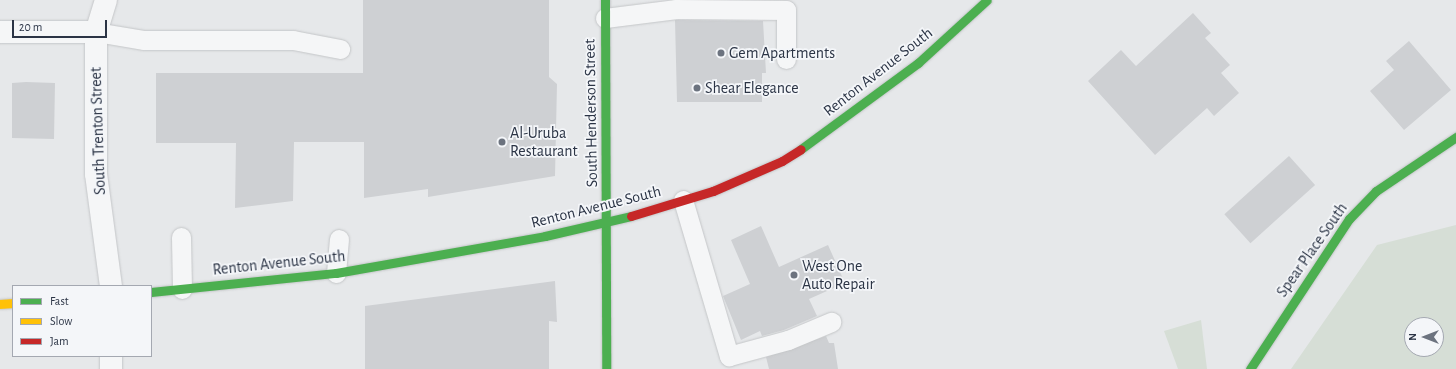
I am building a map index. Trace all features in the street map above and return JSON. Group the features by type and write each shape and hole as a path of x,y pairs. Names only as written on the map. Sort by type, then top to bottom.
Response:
{"main road":[{"name":"Renton Avenue South","path":"152,292 336,273 607,223 683,200 782,161 854,113 918,63 987,0"},
{"name":"South Henderson Street","path":"605,9 607,223 606,369"},
{"name":"Spear Place South","path":"1250,369 1349,219 1376,191 1456,137"},
{"path":"0,304 12,303"}],"street":[{"name":"South Trenton Street","path":"106,0 96,32 96,174 111,285"},
{"path":"0,32 96,32"},
{"path":"111,357 111,369"}],"lane":[{"path":"605,9 786,10 786,59"},
{"path":"96,32 144,40 293,40 340,49"},
{"path":"683,200 730,356 788,340 831,322"},
{"path":"181,237 182,289"},
{"path":"336,273 339,239"}],"shaded area":[{"path":"1456,225 1456,369 1291,369 1377,245"},
{"path":"1201,320 1207,369 1178,369 1164,331"}],"building":[{"path":"363,0 549,0 549,77 557,84 555,176 428,197 428,189 364,198 364,142 294,142 293,201 235,208 236,143 156,143 156,73 363,73"},
{"path":"1193,13 1211,33 1205,38 1230,65 1221,73 1239,93 1214,116 1207,108 1155,155 1088,81 1121,50 1136,66"},
{"name":"Gem Apartments","path":"675,20 763,21 766,73 762,73 762,102 677,102"},
{"path":"1409,41 1451,90 1404,130 1370,91 1394,70 1386,61"},
{"path":"12,83 55,83 54,139 12,138"},
{"path":"1289,156 1315,185 1250,243 1224,214"},
{"name":"West One Auto Repair","path":"761,226 779,267 828,245 845,283 809,299 817,316 784,330 762,336 760,331 741,340 723,296 750,284 731,240"},
{"path":"555,281 557,322 549,321 549,369 365,369 365,306"},
{"path":"826,336 829,343 834,343 838,369 769,369 766,357"}],"traffic: fast":[{"path":"605,0 606,369"},
{"path":"801,149 918,63 987,0"},
{"path":"1250,369 1349,219 1376,191 1456,137"},
{"path":"152,292 336,273 545,236 631,216"}],"traffic: slow":[{"path":"0,304 12,303"}],"traffic: jam":[{"path":"631,216 713,191 782,161 801,149"}],"place":[{"name":"Gem Apartments","path":"721,53"},
{"name":"Shear Elegance","path":"697,88"},
{"name":"Al-Uruba Restaurant","path":"502,142"},
{"name":"West One Auto Repair","path":"794,275"}]}
